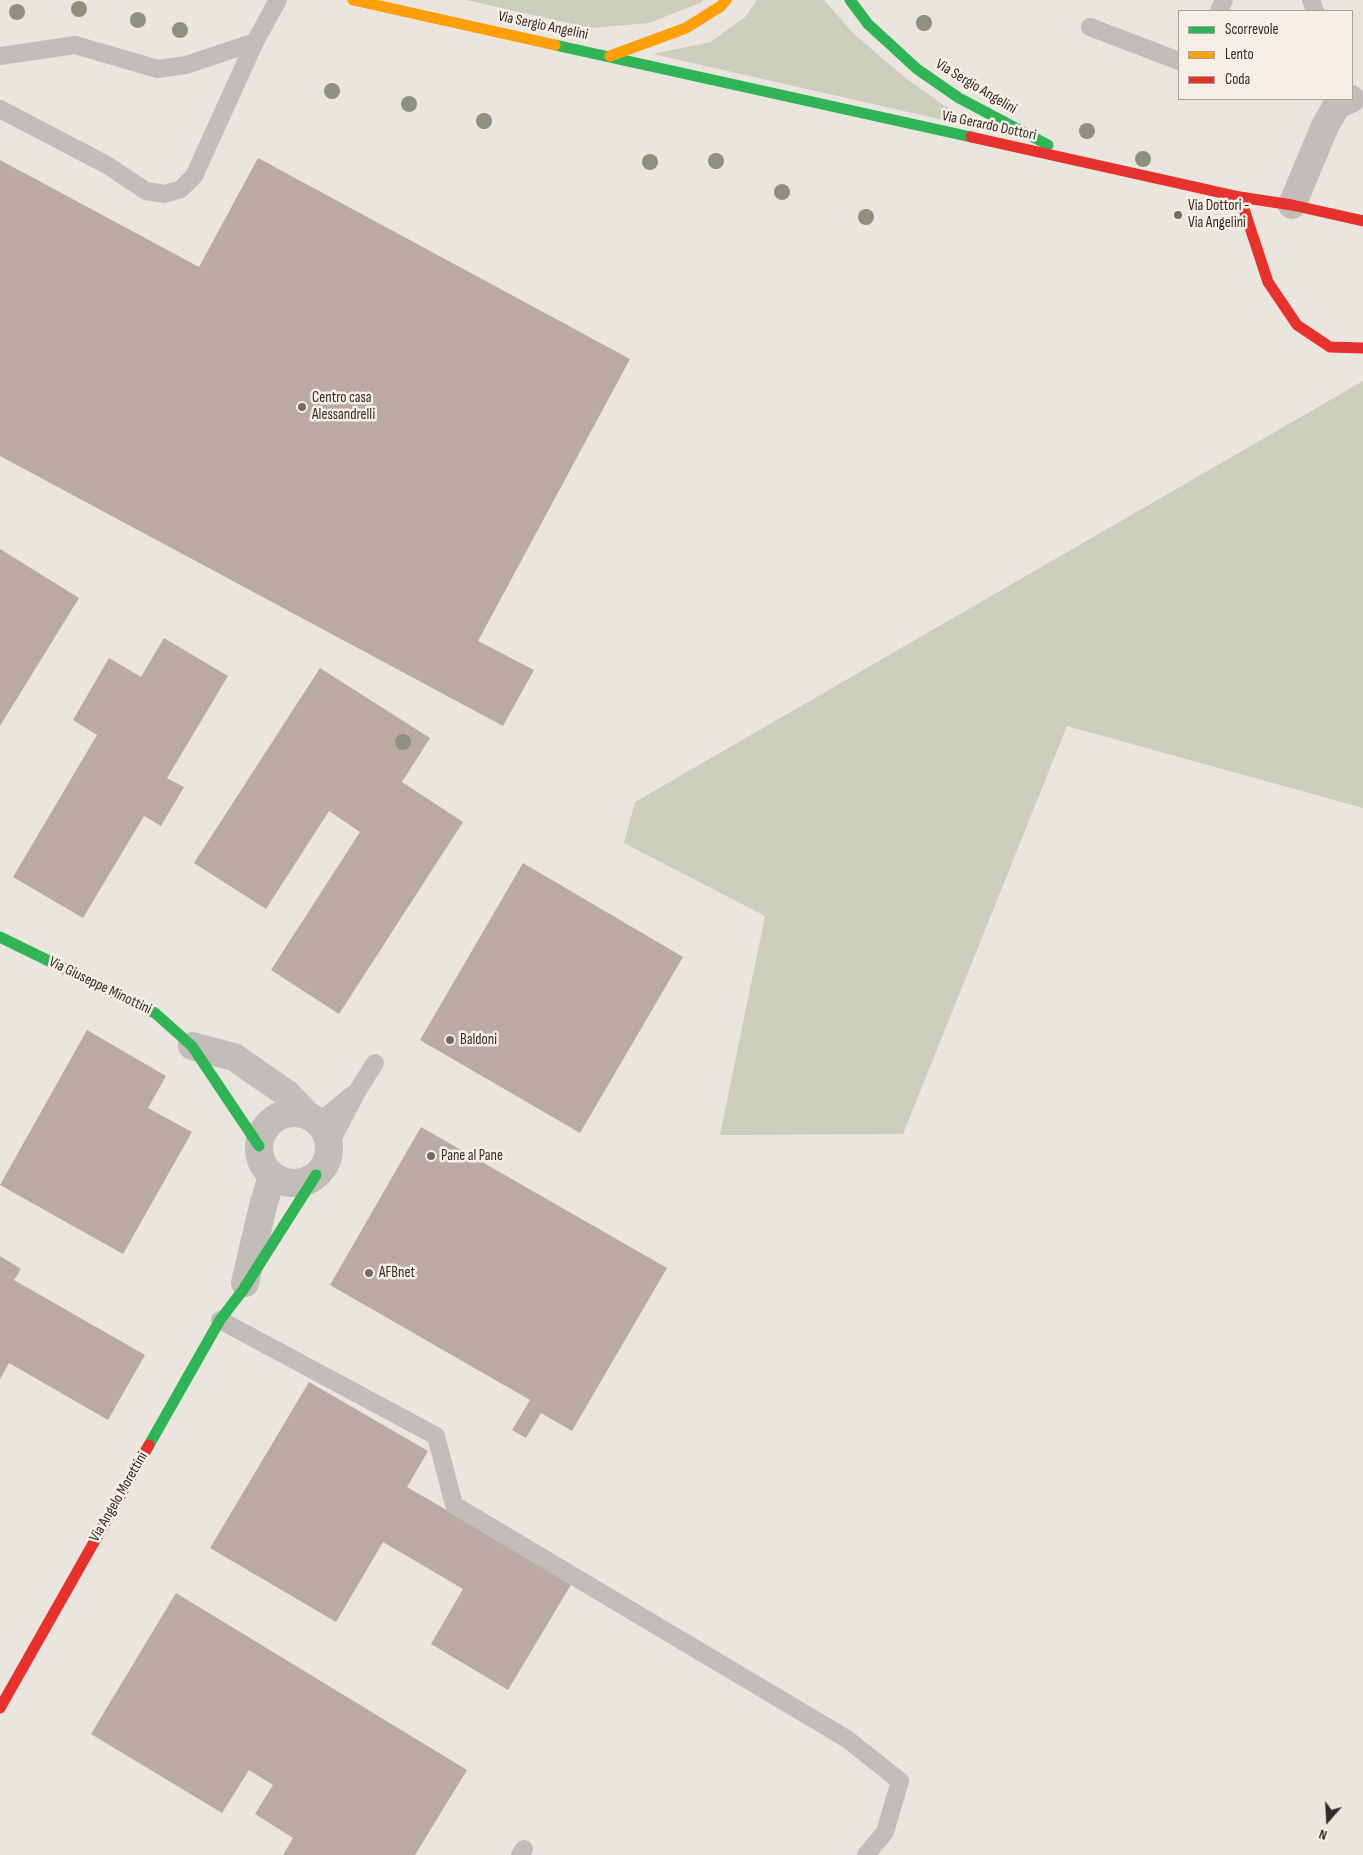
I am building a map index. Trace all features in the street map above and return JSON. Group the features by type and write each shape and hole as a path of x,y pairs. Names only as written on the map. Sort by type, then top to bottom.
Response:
{"main road":[{"name":"Via Sergio Angelini","path":"353,0 610,56"},
{"path":"610,56 686,28 722,6 726,0"},
{"name":"Via Sergio Angelini","path":"850,0 868,24 917,69 959,98 1078,161"},
{"name":"Via Gerardo Dottori","path":"610,56 1240,197 1292,205 1363,221"},
{"path":"1240,197 1268,282 1298,325 1330,347 1363,348"},
{"name":"Via Giuseppe Minottini","path":"0,937 155,1013 192,1046 259,1146"},
{"name":"Via Angelo Morettini","path":"0,1708 220,1320 243,1290 316,1175"}],"street":[{"path":"1292,205 1325,126 1344,100"},
{"name":"Via Giuseppe Minottini","path":"192,1046 234,1058 286,1093 313,1119"},
{"path":"297,1113 313,1119 325,1132 328,1155 324,1166 316,1175 295,1183 283,1181 272,1176 260,1157 261,1135 267,1126 275,1118 286,1114 297,1113"},
{"name":"Via Angelo Morettini","path":"243,1290 272,1176"}],"lane":[{"path":"0,109 107,165 146,191 165,194 182,188 194,176 254,42 278,0"},
{"path":"1090,27 1178,61"},
{"path":"0,56 75,45 158,69 186,65 254,42"},
{"path":"328,1147 358,1090 375,1063"},
{"path":"313,1119 358,1090"},
{"path":"220,1320 436,1436 454,1505 847,1739 900,1781 885,1832 866,1855"}],"green space":[{"path":"466,0 703,0 700,3 649,23 591,28"},
{"path":"757,0 824,0 854,34 903,76 974,127 653,54 711,42 745,17"},
{"path":"1363,381 1363,808 1067,726 903,1134 720,1135 765,916 624,843 635,802"}],"building":[{"name":"Centro casa Alessandrelli","path":"258,158 630,359 478,641 534,670 503,726 0,456 0,160 199,267"},
{"path":"0,549 79,598 0,726"},
{"path":"164,638 228,676 167,778 184,787 161,826 144,816 83,918 13,877 97,735 73,720 109,658 141,677"},
{"path":"320,668 430,738 402,782 463,822 339,1014 271,970 360,832 329,811 266,909 194,863"},
{"path":"523,863 683,957 580,1133 420,1040"},
{"path":"87,1030 166,1076 148,1108 192,1132 123,1254 0,1185"},
{"path":"421,1127 667,1268 572,1431 541,1413 526,1438 512,1430 530,1400 330,1285"},
{"path":"0,1256 21,1269 14,1280 145,1355 108,1420 9,1363 0,1379"},
{"path":"309,1382 428,1451 407,1487 572,1583 508,1690 431,1644 463,1589 383,1542 336,1622 210,1548"},
{"path":"176,1593 467,1770 415,1855 283,1855 293,1838 255,1814 273,1785 249,1770 222,1813 91,1734"}],"traffic: fast":[{"path":"850,0 868,24 917,69 959,98 1048,145"},
{"path":"555,45 971,137"},
{"path":"0,937 155,1013 192,1046 259,1146"},
{"path":"149,1445 220,1320 243,1290 316,1175"}],"traffic: slow":[{"path":"353,0 555,45"},
{"path":"610,56 686,28 721,6 726,0"}],"traffic: jam":[{"path":"971,137 1240,197 1292,205 1363,221"},
{"path":"1240,197 1268,282 1297,325 1330,347 1363,348"},
{"path":"0,1708 149,1445"}],"place":[{"name":"Via Dottori - Via Angelini","path":"1178,215"},
{"name":"Centro casa Alessandrelli","path":"302,407"},
{"name":"Baldoni","path":"450,1040"},
{"name":"Pane al Pane","path":"431,1156"},
{"name":"AFBnet","path":"369,1273"}]}
